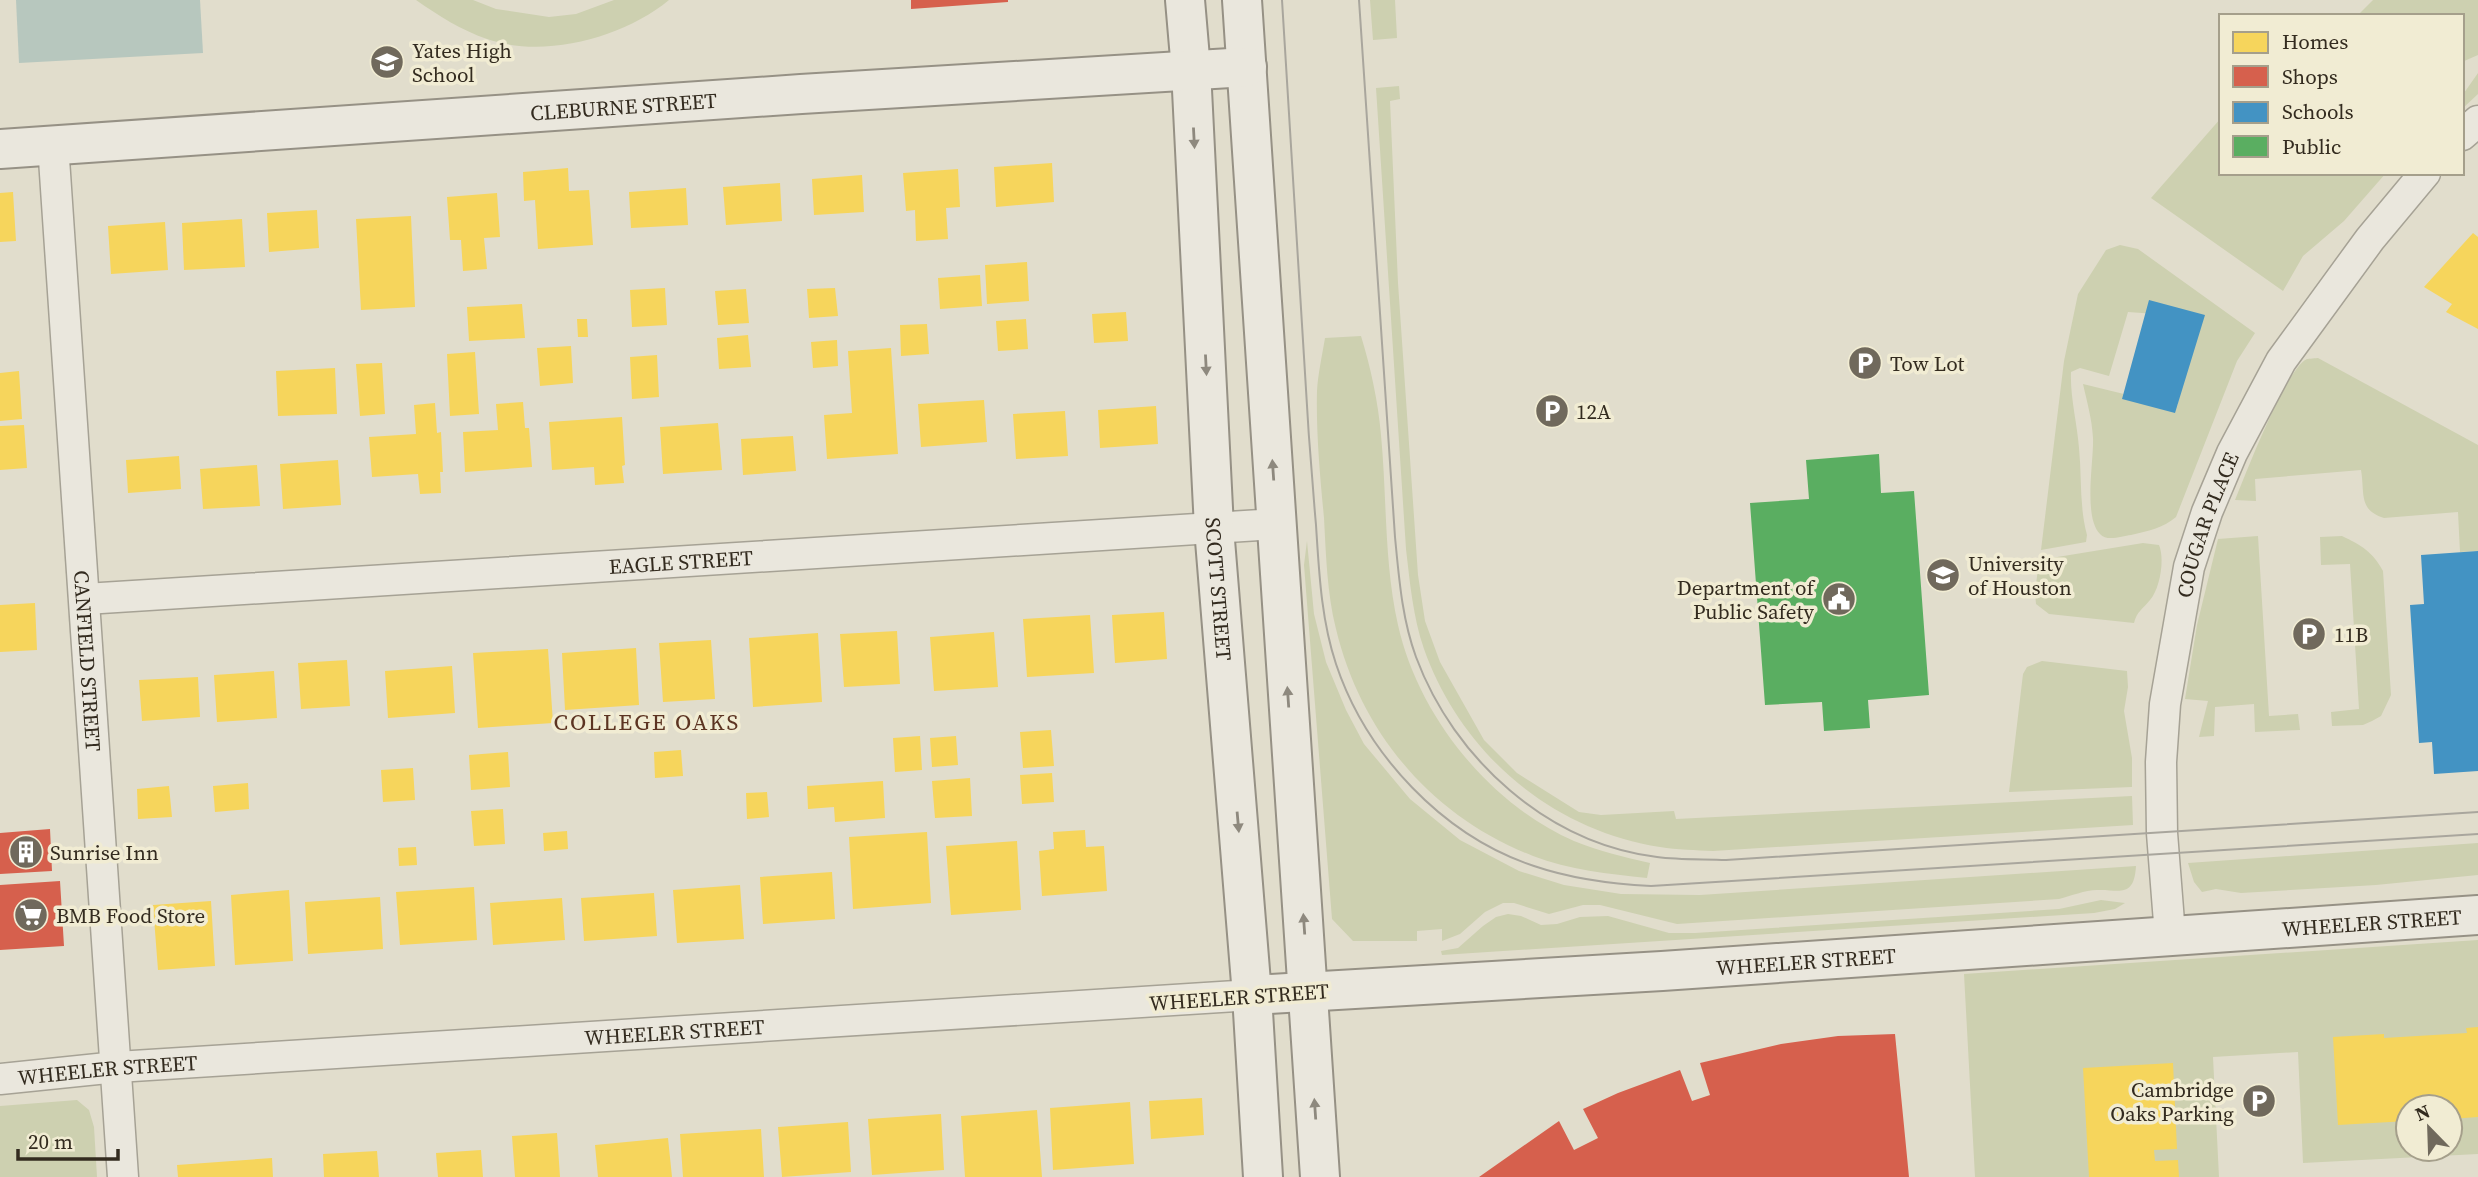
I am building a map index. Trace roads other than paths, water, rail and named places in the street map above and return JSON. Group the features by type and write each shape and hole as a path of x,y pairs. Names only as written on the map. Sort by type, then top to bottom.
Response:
{"main road":[{"name":"SCOTT STREET","path":"1185,0 1191,70 1214,528 1264,1177"},
{"path":"1242,0 1320,1177"},
{"name":"CLEBURNE STREET","path":"0,149 1247,67"},
{"name":"WHEELER STREET","path":"1252,995 1662,971 2478,915"}],"street":[{"path":"2464,133 2478,121"},
{"name":"CANFIELD STREET","path":"53,144 123,1177"},
{"name":"COUGAR PLACE","path":"2170,935 2162,833 2161,762 2165,704 2189,567 2207,512 2232,453 2281,361 2370,239 2423,175"},
{"name":"EAGLE STREET","path":"85,599 1276,524"},
{"name":"WHEELER STREET","path":"0,1079 117,1067 1252,995"}],"tram line":[{"path":"1282,0 1309,441 1327,630 1349,697 1388,760 1439,813 1469,834 1501,852 1548,871 1592,880 1651,886 2478,834"},
{"path":"1359,0 1395,537 1407,628 1416,657 1433,694 1454,729 1480,761 1510,790 1542,814 1578,834 1617,849 1665,858 1726,860 2478,812"}],"place":[{"name":"Yates High School","path":"387,62"},
{"name":"Tow Lot","path":"1865,363"},
{"name":"12A","path":"1552,411"},
{"name":"University of Houston","path":"1943,575"},
{"name":"Department of Public Safety","path":"1839,599"},
{"name":"11B","path":"2309,634"},
{"name":"Sunrise Inn","path":"26,852"},
{"name":"BMB Food Store","path":"31,915"},
{"name":"Cambridge Oaks Parking","path":"2259,1101"}],"district":[{"name":"COLLEGE OAKS","path":"647,722"}]}
